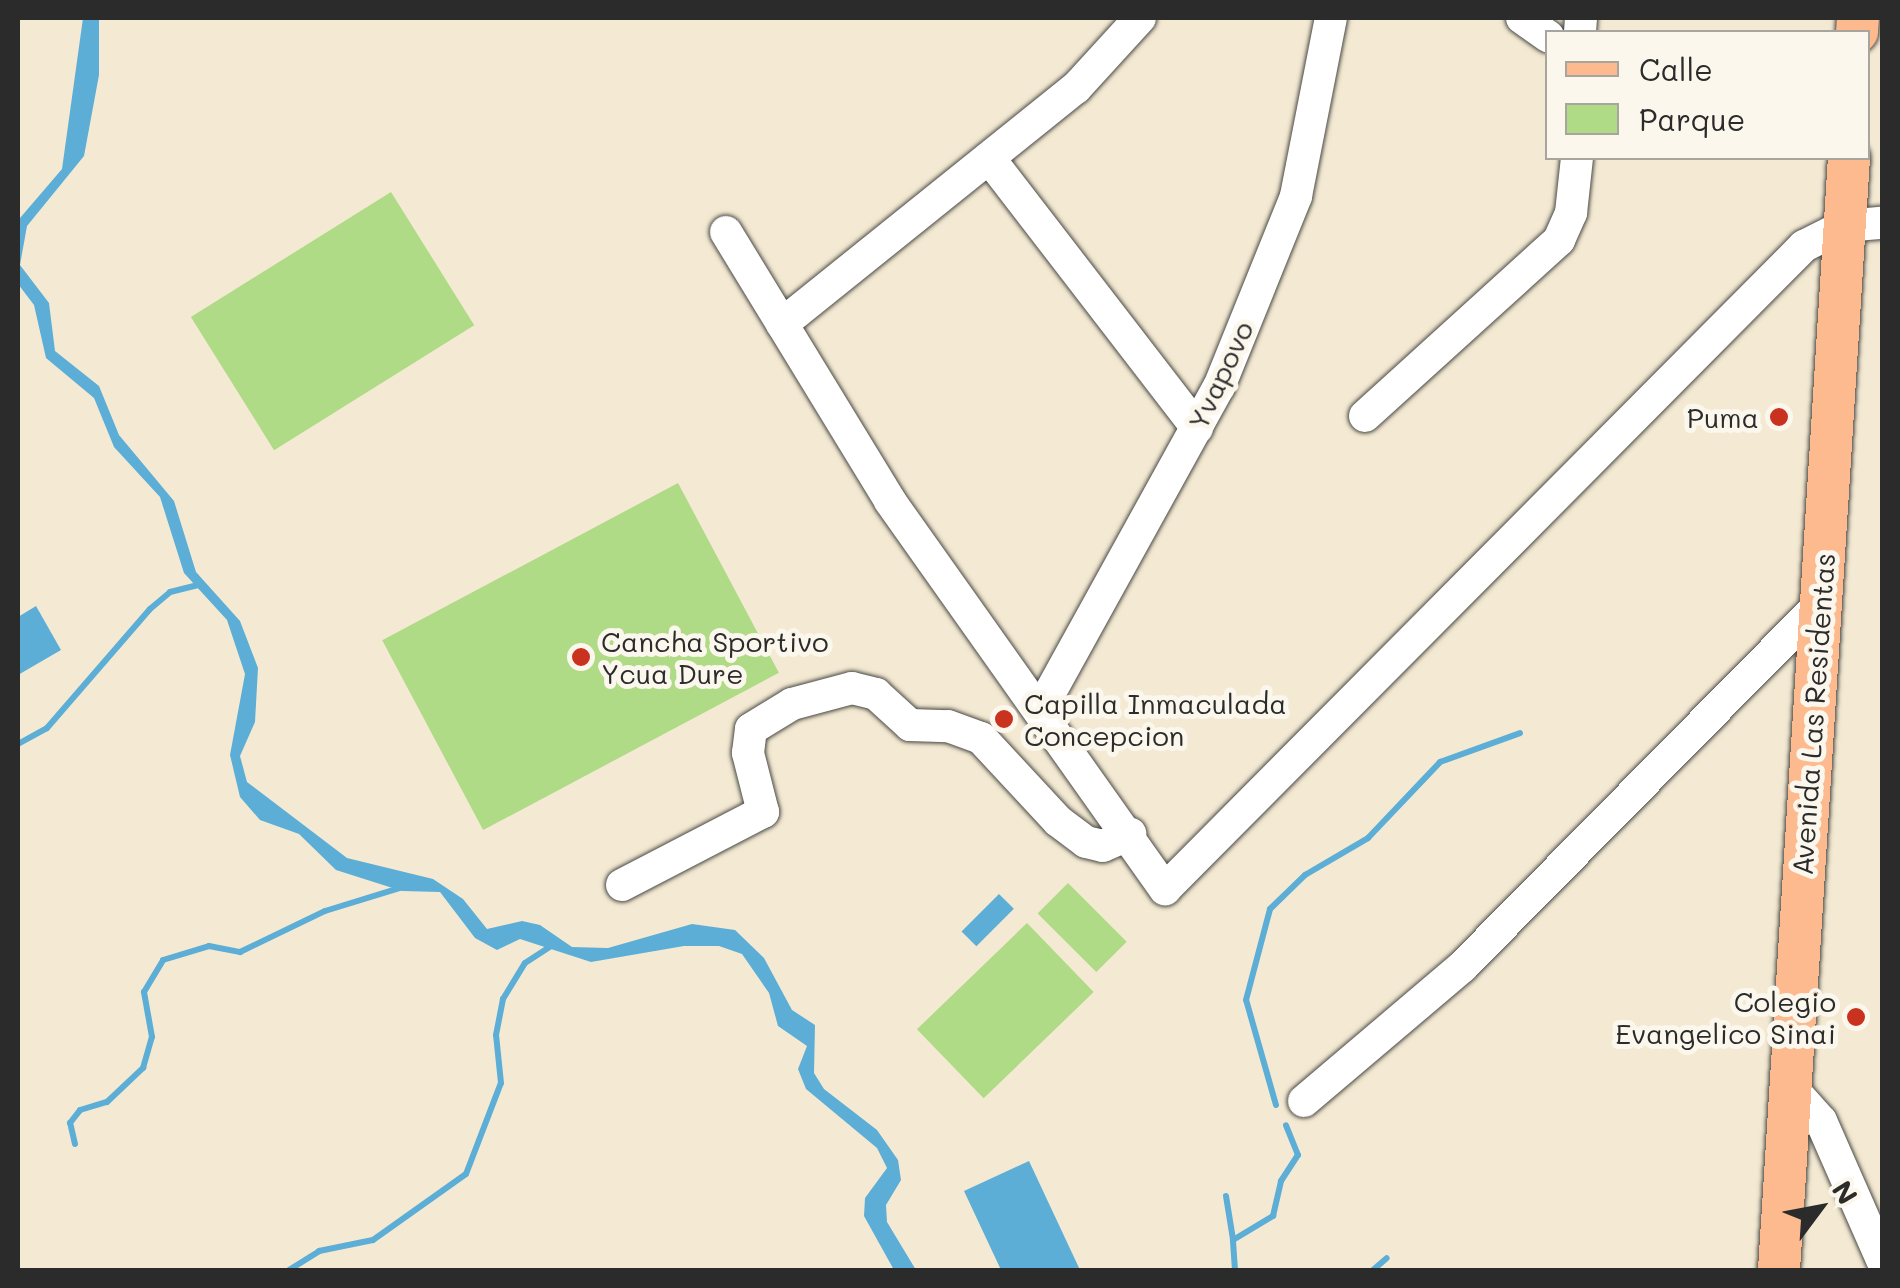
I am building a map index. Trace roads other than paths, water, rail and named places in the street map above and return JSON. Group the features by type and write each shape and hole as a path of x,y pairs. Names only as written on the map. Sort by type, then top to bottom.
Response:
{"main road":[{"name":"Avenida Las Residentas","path":"1779,1270 1820,604 1863,224 1848,160"}],"street":[{"path":"782,324 1076,88 1140,18"},
{"name":"Yvapovo","path":"1042,707 1197,428 1296,196 1331,18"},
{"path":"1522,18 1545,34"},
{"path":"989,158 1197,428"},
{"path":"1365,416 1560,240 1571,213 1577,160"},
{"path":"726,232 890,501 1042,707 1165,889 1804,246 1863,224"},
{"path":"1304,1101 1462,967 1820,604"},
{"path":"622,885 756,819 765,803 748,753 752,729 792,704 852,688 876,694 910,725 948,726 980,738 1058,821 1086,842 1103,846 1130,834"},
{"path":"1789,1085 1821,1121 1882,1260"}],"water":[{"path":"83,18 99,18 99,75 84,156 27,226 20,265 49,303 55,351 99,386 119,435 174,501 196,572 240,621 258,668 255,722 240,756 247,782 347,858 433,879 463,899 487,929 522,921 540,925 572,947 608,948 692,924 735,930 764,958 792,1010 815,1025 814,1073 824,1089 877,1130 898,1160 901,1180 886,1205 887,1222 916,1270 894,1270 864,1216 865,1198 887,1168 877,1148 806,1089 798,1069 807,1046 778,1026 769,993 742,954 719,946 684,946 591,962 520,939 497,950 475,938 440,892 402,891 336,870 299,834 260,820 240,797 230,755 245,674 227,620 184,573 160,497 114,447 94,398 46,358 34,305 18,284 20,218 62,169"},
{"path":"36,606 61,650 18,675 18,617"},
{"path":"999,894 1014,909 976,946 962,931"},
{"path":"1029,1161 1080,1270 1001,1270 964,1191"}],"waterway":[{"path":"18,744 47,728 150,609 170,592 199,585"},
{"path":"1276,1105 1246,1000 1270,909 1305,875 1368,838 1440,762 1520,733"},
{"path":"75,1144 70,1123 80,1110 107,1102 143,1068 152,1037 144,992 163,960 209,946 240,952 325,911 403,887"},
{"path":"289,1270 319,1251 373,1240 466,1174 501,1083 496,1035 503,999 525,963 553,945"},
{"path":"1235,1270 1233,1240 1273,1216 1281,1181 1298,1155 1286,1125"},
{"path":"1226,1196 1233,1239"},
{"path":"1373,1270 1387,1258"}],"place":[{"name":"Puma","path":"1779,417"},
{"name":"Cancha Sportivo Ycua Dure","path":"581,657"},
{"name":"Capilla Inmaculada Concepcion","path":"1004,719"},
{"name":"Colegio Evangelico Sinai","path":"1856,1017"}]}
